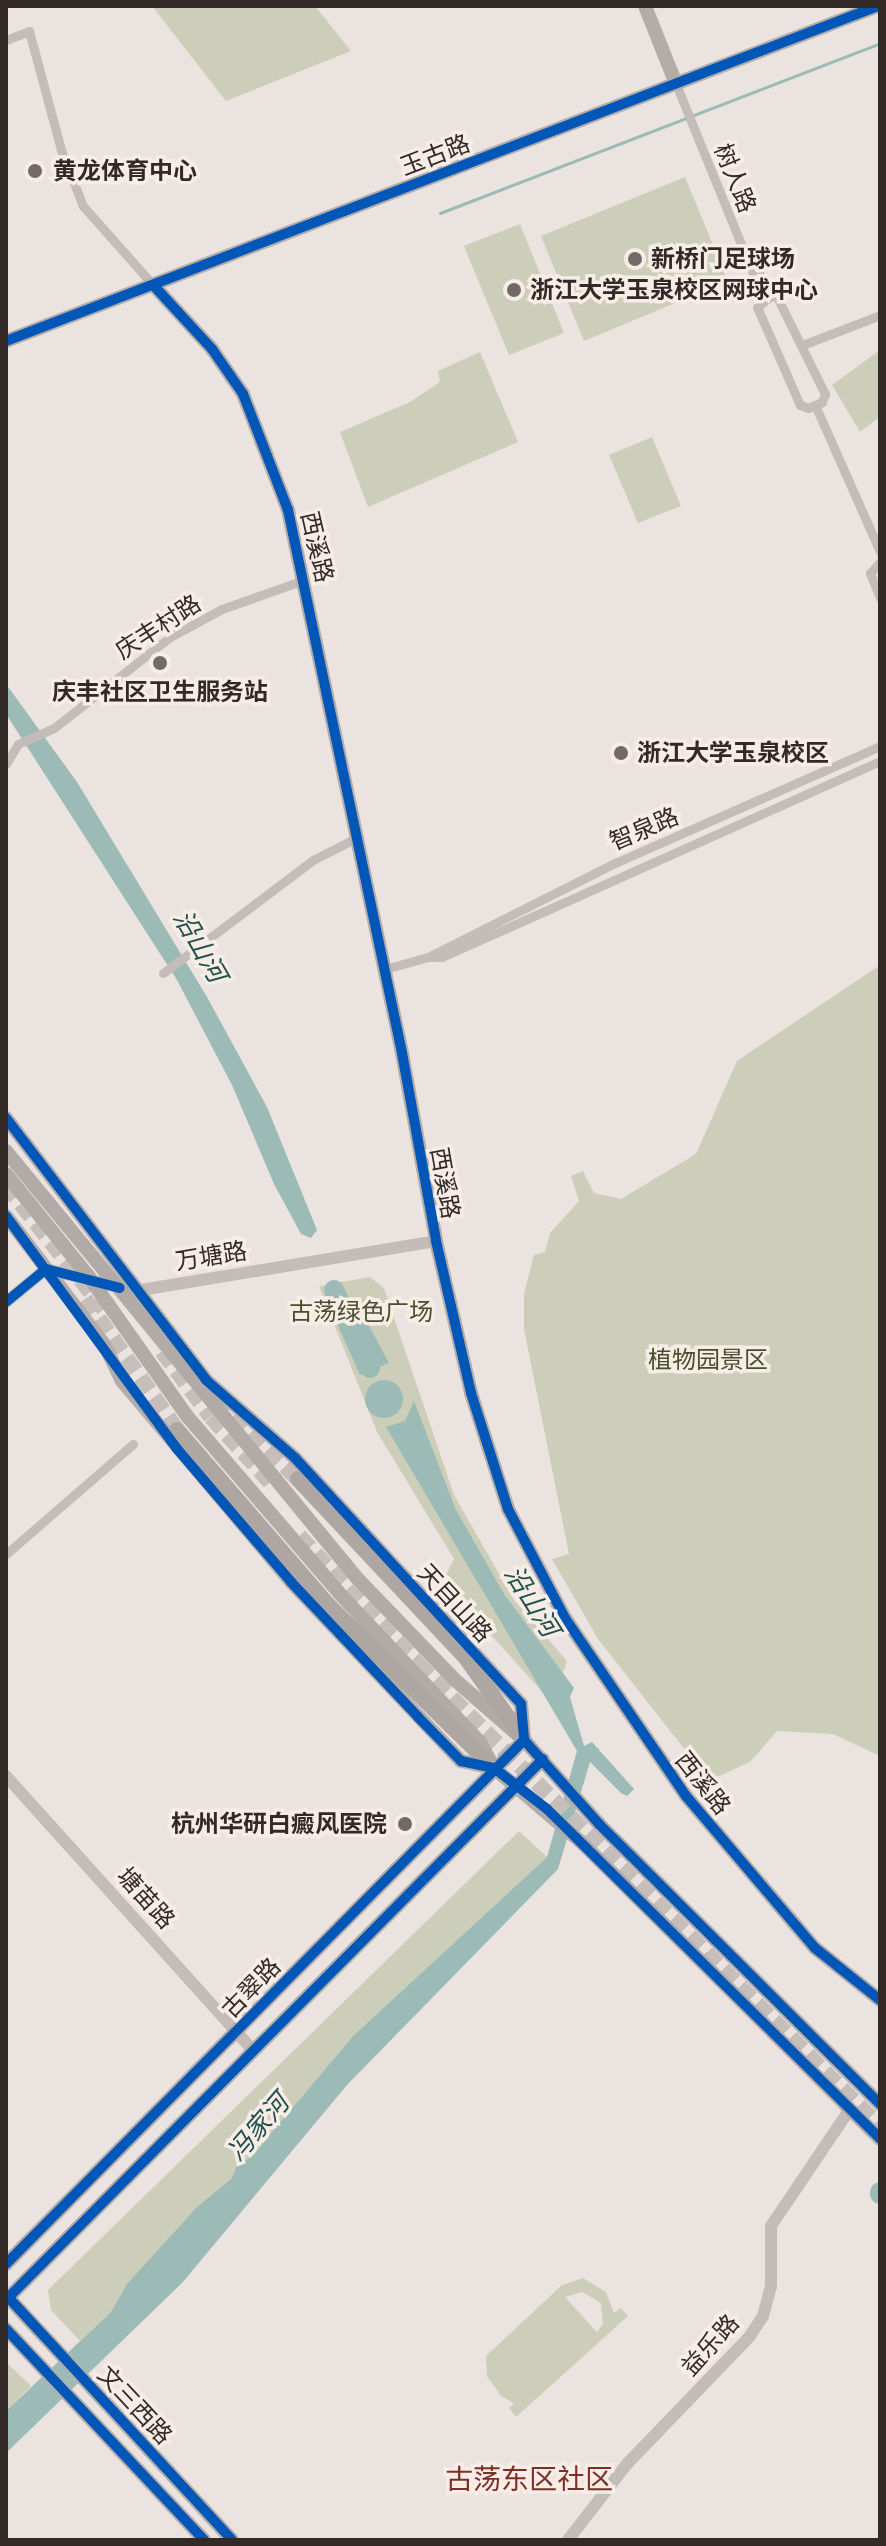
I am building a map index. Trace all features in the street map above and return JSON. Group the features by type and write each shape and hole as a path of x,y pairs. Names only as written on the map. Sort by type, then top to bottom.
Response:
{"highway":[{"path":"177,1430 328,1605 494,1768"},
{"path":"298,1479 466,1658 524,1740"}],"main road":[{"path":"645,6 676,84"},
{"name":"玉古路","path":"6,341 155,287 878,6"},
{"name":"西溪路","path":"155,287 212,349 256,418 288,510 385,969 436,1241 489,1461 526,1546 565,1618 686,1796 815,1948 880,2000"},
{"name":"天目山路","path":"6,1118 128,1289 356,1577 454,1679 543,1759 599,1824 880,2104"},
{"name":"天目山路","path":"6,1151 68,1231 128,1289 206,1380 295,1458 521,1704 524,1740"},
{"path":"6,1174 89,1277 187,1416 339,1593 480,1742 494,1768 547,1809 880,2139"},
{"path":"6,1216 104,1344 122,1381 291,1582 461,1761 494,1768"},
{"name":"古翠路","path":"6,2264 524,1740"},
{"name":"古翠路","path":"7,2298 543,1759"},
{"name":"文三西路","path":"7,2298 232,2540"},
{"name":"文三西路","path":"6,2329 204,2540"}],"street":[{"name":"西溪路","path":"6,40 29,31 75,188 110,242 155,287"},
{"name":"树人路","path":"676,84 766,297"},
{"path":"781,296 805,344 825,394 815,405 800,405 757,307 766,297 781,296"},
{"path":"805,344 880,315"},
{"path":"815,405 879,548"},
{"path":"880,562 870,573 880,598"},
{"name":"庆丰村路","path":"9,761 18,744 47,727 54,728 80,710 170,637 231,605 304,580"},
{"name":"智泉路","path":"385,969 428,957 615,863 880,746"},
{"path":"6,749 9,761"},
{"name":"智泉路","path":"428,957 442,957 639,865 880,761"},
{"path":"164,972 313,860 356,838"},
{"name":"万塘路","path":"46,1269 89,1277 128,1289 436,1241"},
{"path":"6,1302 46,1269"},
{"path":"7,1555 133,1444"},
{"name":"塘苗路","path":"6,1776 253,2050"},
{"name":"益乐路","path":"568,2540 627,2464 750,2336 763,2316 771,2287 771,2226 850,2109"}],"green space":[{"path":"152,6 315,6 351,51 226,101"},
{"name":"新桥门足球场","path":"685,177 728,281 584,341 541,236"},
{"name":"浙江大学玉泉校区网球中心","path":"520,224 564,333 509,355 464,246"},
{"path":"880,350 880,417 860,432 832,385"},
{"path":"480,352 518,442 368,507 340,432 410,402 440,382 438,371"},
{"path":"652,437 681,506 638,523 609,455"},
{"name":"植物园景区","path":"880,965 880,1756 833,1734 777,1731 750,1762 719,1776 704,1774 598,1639 552,1559 569,1554 524,1329 524,1294 534,1255 545,1252 550,1233 579,1201 571,1176 583,1171 594,1193 621,1199 696,1154 737,1061"},
{"name":"古荡绿色广场","path":"370,1277 384,1288 454,1495 514,1600 567,1661 553,1704 443,1581 454,1559 377,1432 319,1286"},
{"path":"519,1831 547,1857 353,2036 252,2156 236,2167 232,2178 185,2220 128,2284 111,2312 80,2341 51,2310 48,2290"},
{"path":"583,2278 606,2292 614,2313 621,2308 628,2316 516,2417 509,2408 514,2403 501,2396 487,2376 486,2356 562,2285","holes":["582,2292 601,2303 603,2324 597,2332 565,2297"]},
{"path":"6,2362 31,2386 6,2411"}],"water":[{"path":"6,684 77,782 207,997 267,1107 317,1230 311,1238 301,1234 274,1184 232,1085 177,980 6,714"},
{"path":"337,1296 357,1303 389,1363 360,1375 331,1310"},
{"path":"384,1380 398,1385 403,1399 398,1413 384,1418 370,1413 365,1399 370,1385"},
{"path":"414,1401 456,1510 504,1594 574,1688 570,1697 584,1746 592,1742 634,1789 627,1796 621,1793 590,1762 558,1869 347,2085 182,2283 6,2453 6,2411 111,2312 127,2284 196,2208 232,2178 236,2167 252,2156 353,2036 547,1857 577,1751 386,1427 405,1421"}],"waterway":[{"path":"440,213 880,43"},
{"name":"沿山河","path":"334,1290 370,1368"}],"tunnel":[{"path":"6,1185 104,1309"},
{"path":"85,1299 177,1430"},
{"path":"162,1351 211,1417 272,1484"},
{"path":"218,1398 298,1479"},
{"path":"299,1536 418,1664 880,2127"}],"cycle path":[{"path":"6,341 878,6"},
{"path":"155,287 212,349 243,394 288,510 402,1053 436,1241 471,1393 508,1509 565,1618 686,1796 815,1948 880,2000"},
{"path":"6,1118 206,1380 295,1458 521,1704 524,1740 599,1824 880,2104"},
{"path":"6,1216 178,1450 291,1582 418,1717 461,1761 494,1768 547,1809 880,2139"},
{"path":"6,1302 46,1269 120,1288"},
{"path":"6,2264 524,1740"},
{"path":"6,2300 543,1759"},
{"path":"8,2297 232,2540"},
{"path":"6,2329 204,2540"}],"place":[{"name":"黄龙体育中心","path":"35,171"},
{"name":"新桥门足球场","path":"635,259"},
{"name":"浙江大学玉泉校区网球中心","path":"514,290"},
{"name":"庆丰社区卫生服务站","path":"160,663"},
{"name":"浙江大学玉泉校区","path":"621,753"},
{"name":"杭州华研白癜风医院","path":"405,1824"}],"district":[{"name":"古荡东区社区","path":"529,2479"}],"water label":[{"name":"冯家河","path":"258,2127"}]}
